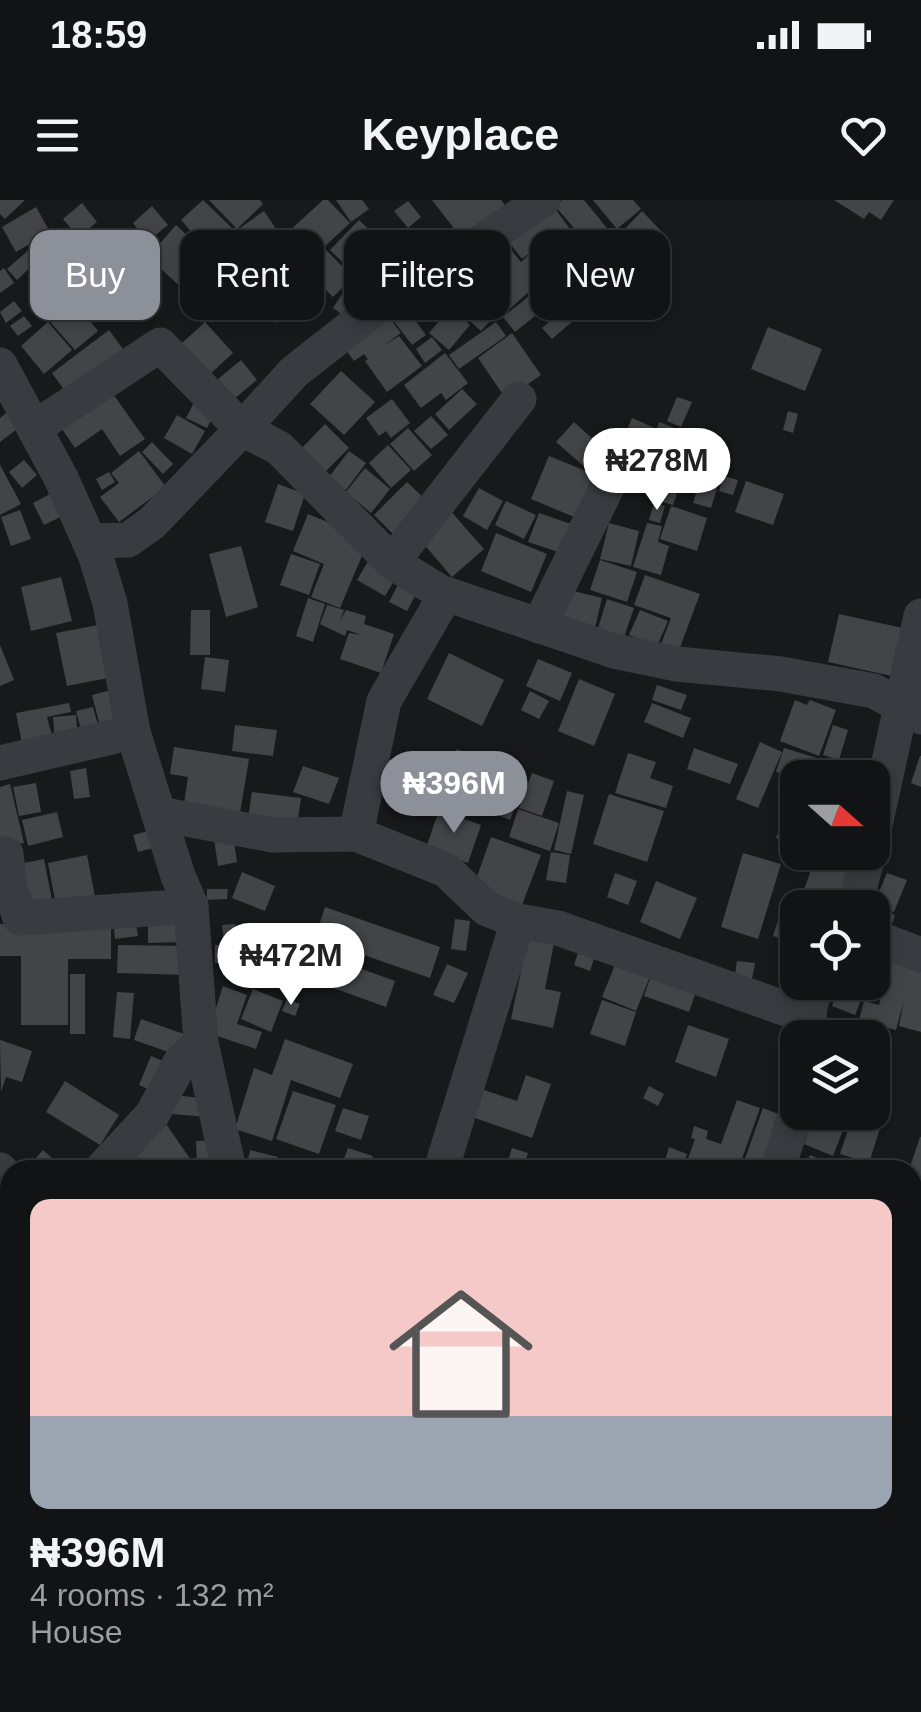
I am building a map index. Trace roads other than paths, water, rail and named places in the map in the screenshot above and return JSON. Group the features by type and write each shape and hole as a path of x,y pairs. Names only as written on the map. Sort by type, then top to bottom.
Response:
{"street":[{"path":"89,541 128,540 152,523 294,372 410,281 450,262 543,200"},
{"path":"34,428 160,345 242,429 279,448 392,562 446,594 641,657 781,674 874,692 910,712"},
{"path":"0,365 62,478 110,604 133,732 191,906 201,1043 226,1160"},
{"path":"392,562 519,398"},
{"path":"539,626 614,474"},
{"path":"356,834 384,701 446,594"},
{"path":"890,779 910,712 921,616"},
{"path":"0,763 133,732"},
{"path":"160,814 272,835 356,834 446,870 487,909 518,921 558,928 790,1020"},
{"path":"6,854 10,888 20,918 191,906"},
{"path":"444,1160 518,921"},
{"path":"890,943 921,955"},
{"path":"110,1160 152,1115 182,1061 201,1043"},
{"path":"781,1160 791,1130"}]}
